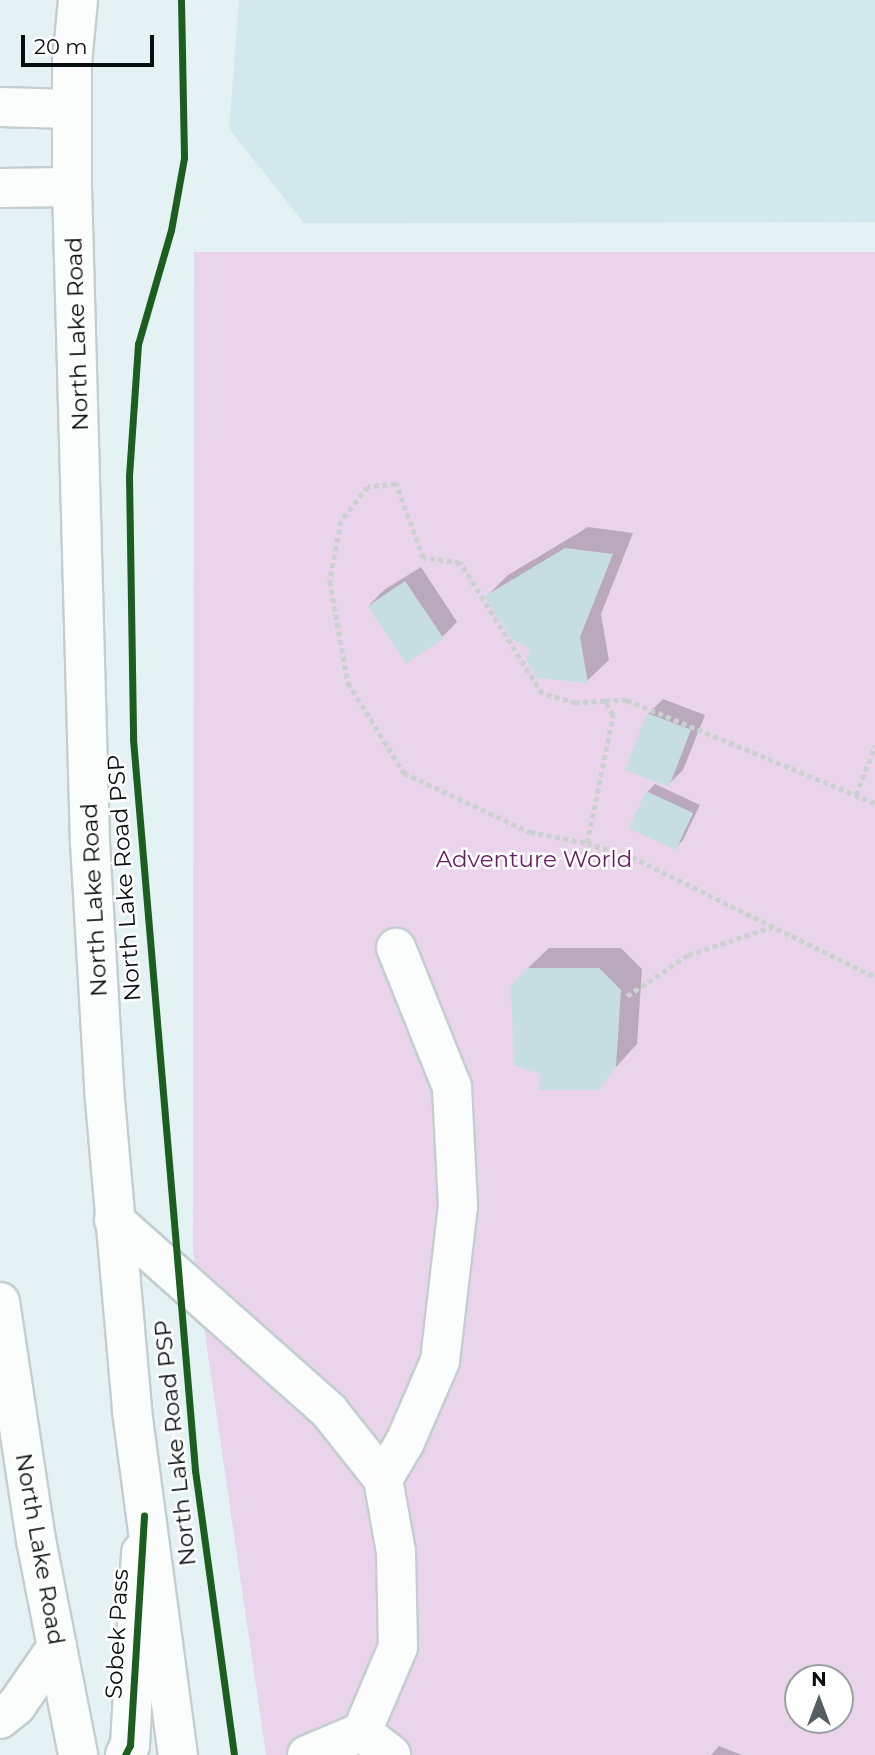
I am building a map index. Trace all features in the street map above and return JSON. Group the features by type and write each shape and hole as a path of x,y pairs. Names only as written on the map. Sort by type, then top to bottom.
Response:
{"main road":[{"name":"North Lake Road","path":"78,0 71,109 72,187 90,842 114,1220 144,1515 178,1755"},
{"path":"0,107 71,109"},
{"path":"0,188 72,187"},
{"path":"383,1479 405,1442 439,1361 458,1206 452,1087 396,948"},
{"path":"114,1220 329,1410 383,1479 396,1552 398,1647 362,1732 307,1755"},
{"name":"North Lake Road","path":"0,1301 36,1540 78,1755"},
{"name":"Sobek Pass","path":"125,1755 130,1745 144,1515"},
{"path":"0,1719 16,1706 57,1647"},
{"path":"362,1732 391,1755"}],"path":[{"path":"875,803 626,701 576,704 541,694 460,563 423,558 396,485 368,487 341,521 330,581 348,683 404,773 530,832 587,843 632,857 875,977"},
{"path":"587,843 613,715 605,701"},
{"path":"856,795 875,745"},
{"path":"626,996 688,955 773,927"}],"shaded area":[{"path":"239,0 875,0 875,222 304,223 229,129"}],"green space":[{"name":"Adventure World","path":"194,252 875,252 875,1755 266,1755 193,1252"}],"building":[{"path":"565,548 613,554 580,637 588,683 538,678 526,661 530,649 511,638 485,596"},
{"path":"405,581 444,638 406,663 368,606"},
{"path":"647,713 691,730 669,787 625,770"},
{"path":"646,791 693,813 676,850 629,828"},
{"path":"526,968 599,968 621,990 616,1067 598,1090 539,1090 540,1074 514,1065 511,987"}],"cycle path":[{"name":"North Lake Road PSP","path":"181,0 184,158 171,230 138,344 129,476 133,739 195,1470 234,1755"},
{"path":"125,1755 130,1745 144,1515"}]}
